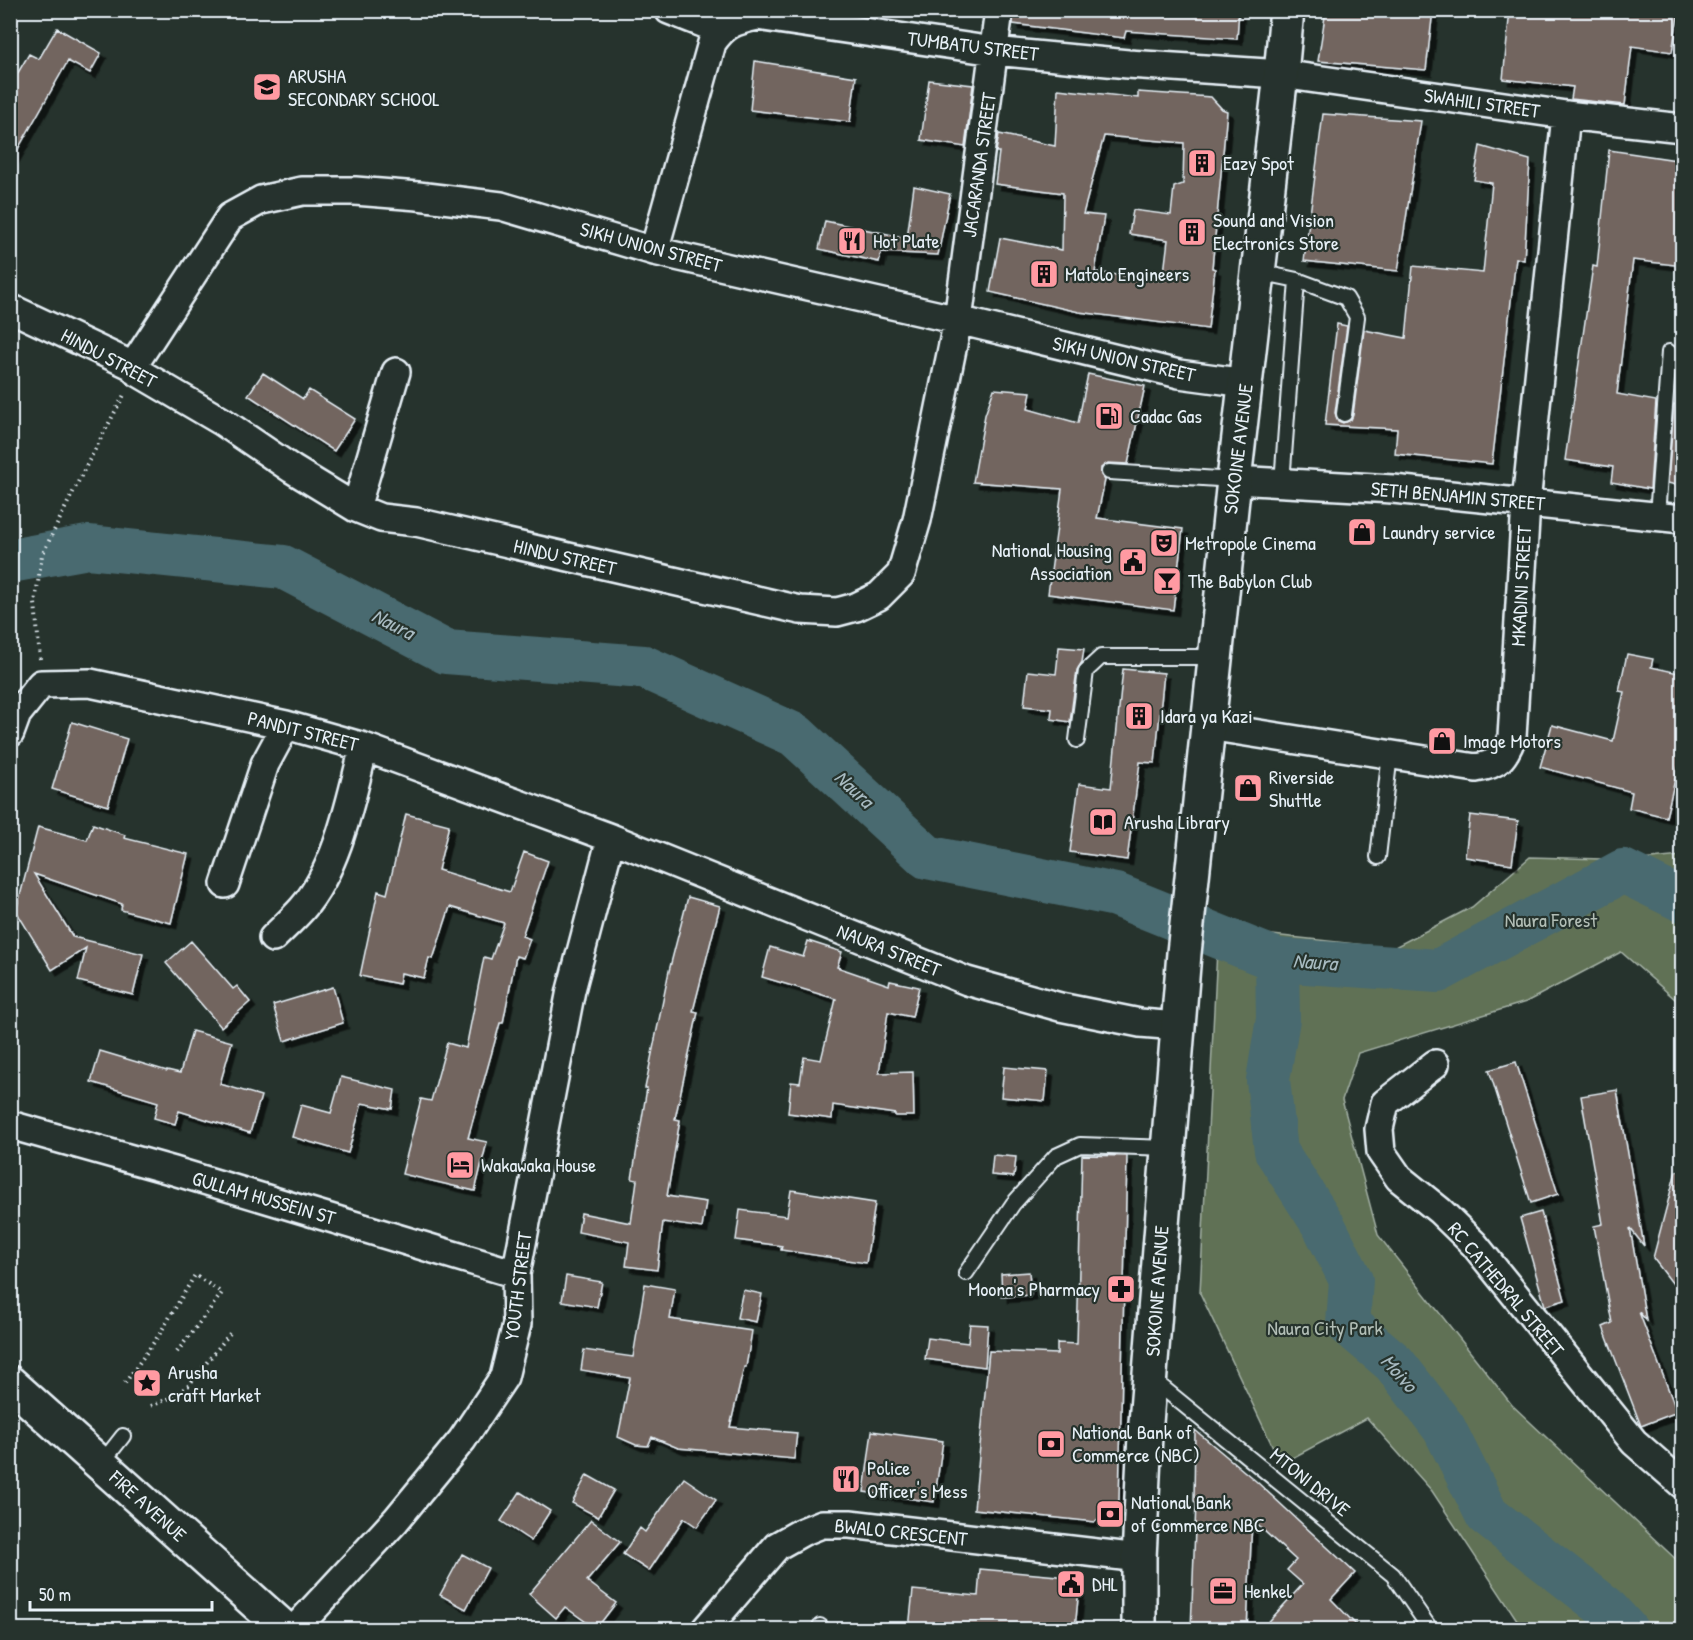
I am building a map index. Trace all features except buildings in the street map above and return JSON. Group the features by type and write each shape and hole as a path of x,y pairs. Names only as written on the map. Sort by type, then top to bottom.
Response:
{"main road":[{"name":"SOKOINE AVENUE","path":"1139,1629 1139,1558 1150,1377 1185,938 1287,10"},
{"name":"FIRE AVENUE","path":"10,1383 286,1629"}],"street":[{"path":"654,251 712,42 720,30 669,10"},
{"name":"JACARANDA STREET","path":"958,320 999,10"},
{"name":"TUMBATU STREET","path":"720,30 737,21 757,16 994,51 1128,64 1281,74"},
{"name":"SWAHILI STREET","path":"1281,74 1566,115 1683,128"},
{"name":"MKADINI STREET","path":"1208,726 1476,768 1489,766 1500,760 1508,749 1512,737 1526,502 1566,115"},
{"name":"SIKH UNION STREET","path":"135,369 230,217 261,200 302,191 355,191 501,206 654,251 958,320 1179,374 1246,383"},
{"name":"HINDU STREET","path":"10,308 135,369 223,422 292,469 356,508 381,518 416,522 800,610 837,612 856,607 879,596 901,574 917,520 958,320"},
{"path":"356,508 396,372"},
{"name":"SETH BENJAMIN STREET","path":"1234,480 1393,489 1670,517"},
{"name":"PANDIT STREET","path":"28,690 90,682 286,725 364,747 611,838"},
{"path":"10,733 28,690"},
{"path":"225,884 265,764 286,725"},
{"path":"273,938 304,907 322,878 340,841 364,747"},
{"name":"NAURA STREET","path":"611,838 967,981 1060,1007 1140,1023 1178,1026"},
{"name":"YOUTH STREET","path":"294,1629 396,1520 462,1440 504,1377 517,1324 516,1274 572,990 611,838"},
{"name":"RC CATHEDRAL STREET","path":"1435,1064 1385,1103 1379,1129 1381,1152 1399,1178 1440,1211 1474,1244 1634,1442 1683,1484"},
{"name":"GULLAM HUSSEIN ST","path":"10,1125 516,1274"},
{"name":"BWALO CRESCENT","path":"705,1629 777,1546 822,1524 850,1524 1139,1558"}],"lane":[{"path":"1259,272 1297,280 1346,298 1357,317 1344,414"},
{"path":"1282,483 1297,280"},
{"path":"1669,352 1670,517"},
{"path":"1109,472 1234,480"},
{"path":"1077,740 1086,671 1101,657 1215,657"},
{"path":"1378,857 1390,754"},
{"path":"966,1272 1013,1204 1056,1156 1080,1145 1168,1148"},
{"name":"MTONI DRIVE","path":"1150,1377 1393,1575 1431,1629"},
{"path":"101,1464 123,1436"}],"path":[{"path":"28,690 35,603 42,555 135,369"},
{"path":"125,1383 159,1335 195,1275 222,1293 177,1352"},
{"path":"151,1406 170,1398 188,1386 231,1332"}],"green space":[{"name":"Naura City Park","path":"1682,856 1682,1005 1621,952 1526,1002 1358,1053 1342,1100 1378,1235 1512,1405 1682,1565 1682,1629 1523,1629 1432,1491 1367,1418 1281,1464 1200,1293 1218,929 1393,948 1472,907 1530,857 1640,860"}],"waterway":[{"name":"Naura","path":"10,561 88,547 283,567 446,652 644,667 795,735 927,857 1116,895 1277,960 1438,971 1623,871 1682,900"},
{"name":"Moivo","path":"1277,960 1278,1019 1268,1080 1276,1151 1324,1226 1351,1280 1348,1324 1394,1363 1444,1428 1487,1515 1604,1606 1626,1630"}],"place":[{"name":"ARUSHA SECONDARY SCHOOL","path":"267,87"},
{"name":"Eazy Spot","path":"1202,163"},
{"name":"Sound and Vision Electronics Store","path":"1192,232"},
{"name":"Hot Plate","path":"852,241"},
{"name":"Matolo Engineers","path":"1044,274"},
{"name":"Cadac Gas","path":"1109,416"},
{"name":"Laundry service","path":"1362,532"},
{"name":"Metropole Cinema","path":"1164,543"},
{"name":"National Housing Association","path":"1133,562"},
{"name":"The Babylon Club","path":"1167,581"},
{"name":"Idara ya Kazi","path":"1139,716"},
{"name":"Image Motors","path":"1442,741"},
{"name":"Riverside Shuttle","path":"1248,788"},
{"name":"Arusha Library","path":"1103,822"},
{"name":"Wakawaka House","path":"460,1165"},
{"name":"Moona's Pharmacy","path":"1121,1289"},
{"name":"Arusha craft Market","path":"147,1383"},
{"name":"National Bank of Commerce (NBC)","path":"1051,1444"},
{"name":"Police Officer's Mess","path":"846,1479"},
{"name":"National Bank of Commerce NBC","path":"1110,1514"},
{"name":"DHL","path":"1071,1584"},
{"name":"Henkel","path":"1223,1591"}],"park label":[{"name":"Naura Forest","path":"1551,920"}]}
